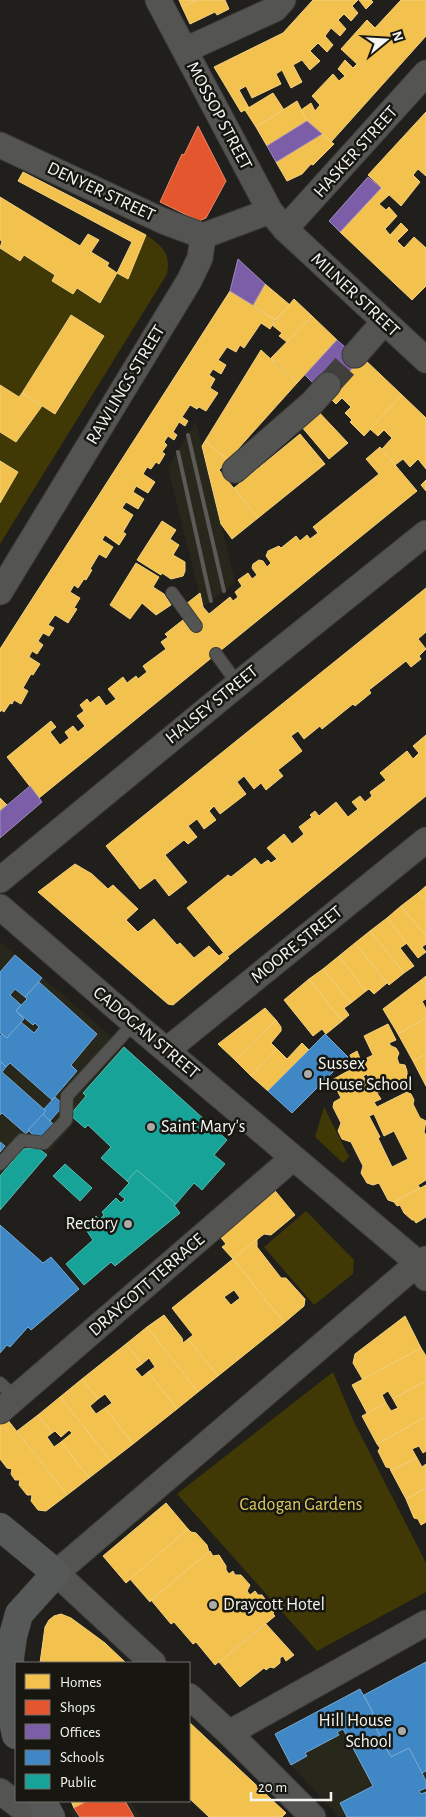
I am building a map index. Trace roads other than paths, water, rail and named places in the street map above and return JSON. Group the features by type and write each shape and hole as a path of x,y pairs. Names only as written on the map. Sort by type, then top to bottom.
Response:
{"street":[{"name":"MOSSOP STREET","path":"158,0 277,220"},
{"path":"185,50 275,9 283,0"},
{"name":"HASKER STREET","path":"277,220 426,73"},
{"name":"DENYER STREET","path":"0,145 163,221 203,236"},
{"path":"203,236 277,220"},
{"name":"MILNER STREET","path":"277,220 384,322 422,347"},
{"name":"RAWLINGS STREET","path":"0,592 189,281 200,258 203,236"},
{"path":"354,355 384,322"},
{"path":"235,470 312,402 328,385"},
{"name":"HALSEY STREET","path":"0,880 238,684 426,533"},
{"name":"MOORE STREET","path":"167,1050 426,840"},
{"name":"CADOGAN STREET","path":"0,907 294,1158"},
{"path":"15,1730 10,1688 10,1657 13,1636 10,1622 56,1573 423,1267 294,1158"},
{"name":"DRAYCOTT TERRACE","path":"5,1397 294,1158"},
{"path":"0,1527 56,1573 152,1662"},
{"path":"229,1733 426,1623"},
{"path":"190,1697 313,1817"},
{"path":"0,1791 33,1817"},
{"path":"43,1802 51,1817"}],"lane":[{"path":"172,593 196,626"},
{"path":"216,654 238,684"},
{"path":"0,1164 22,1140 44,1143 56,1131 66,1120 67,1096 134,1023"}],"tunnel":[{"path":"328,385 355,355"}],"railway":[{"path":"188,435 224,591"},
{"path":"178,452 211,601"}],"place":[{"name":"Sussex House School","path":"308,1074"},
{"name":"Saint Mary's","path":"151,1127"},
{"name":"Rectory","path":"128,1224"},
{"name":"Draycott Hotel","path":"213,1605"},
{"name":"Hill House School","path":"402,1731"}],"park label":[{"name":"Cadogan Gardens","path":"301,1505"}]}
